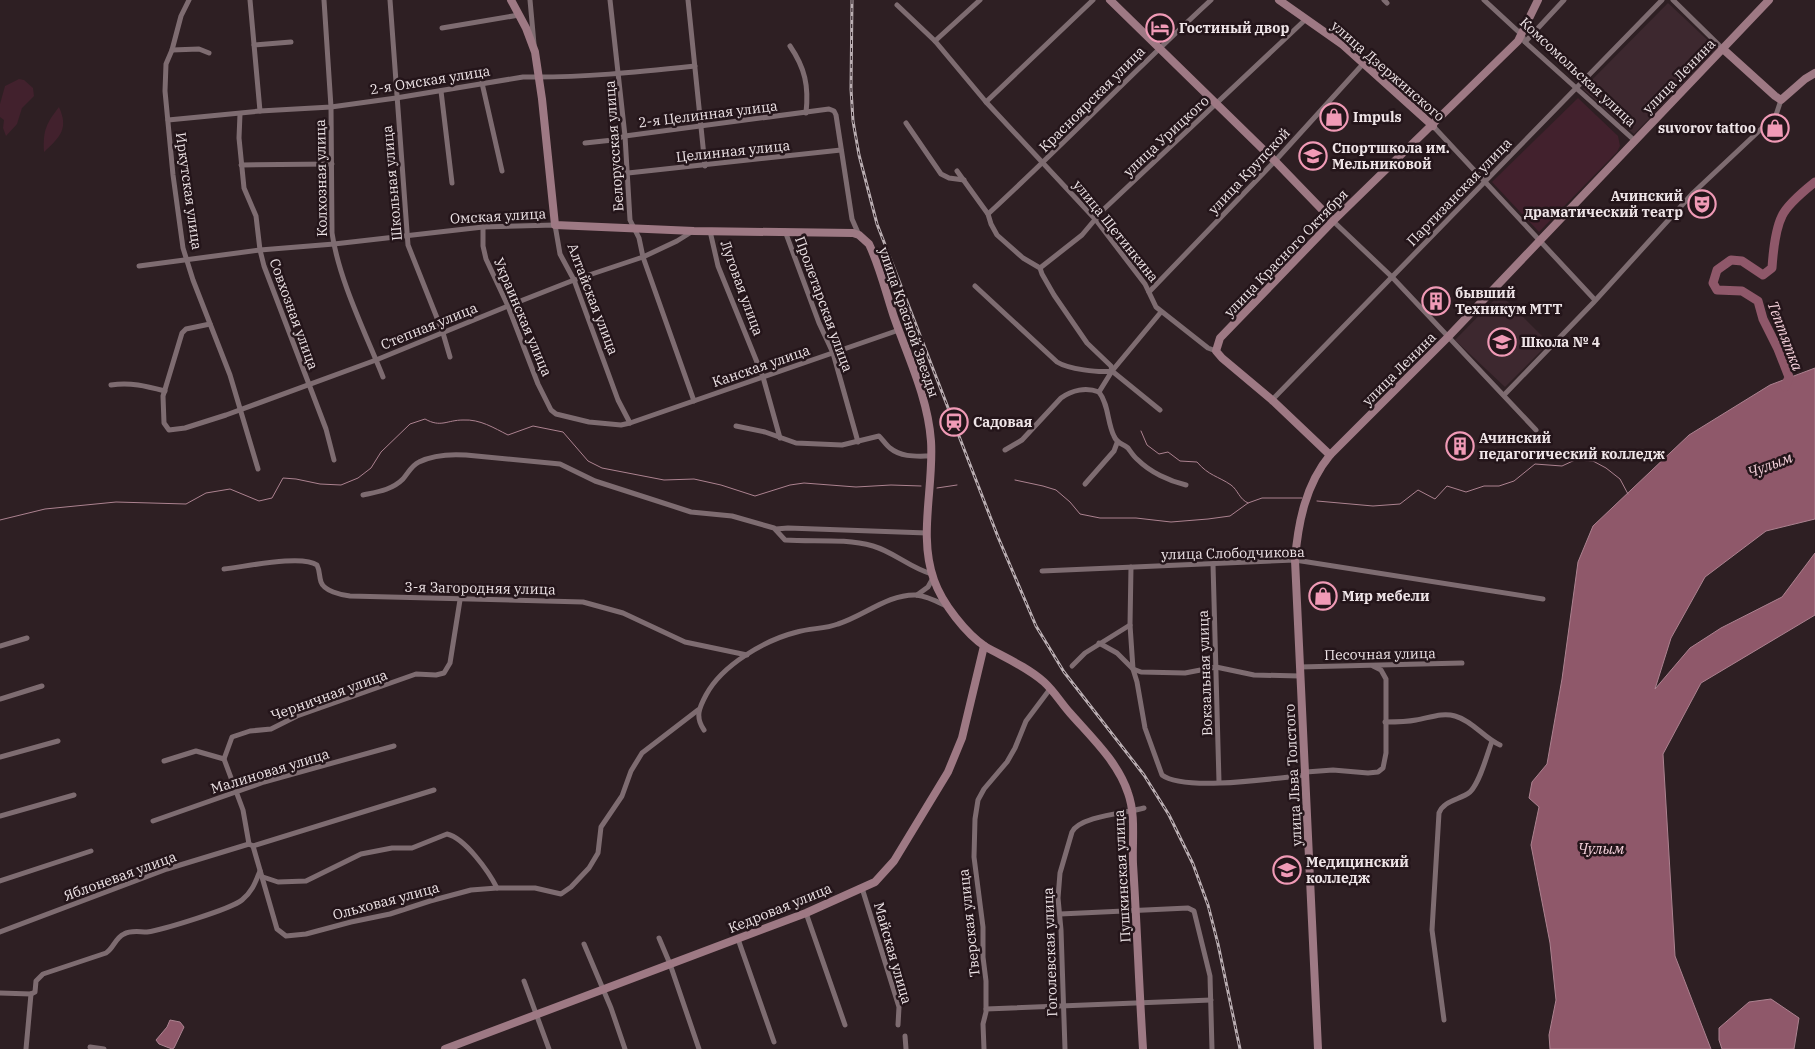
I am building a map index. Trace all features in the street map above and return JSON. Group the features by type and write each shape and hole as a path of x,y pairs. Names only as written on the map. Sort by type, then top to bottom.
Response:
{"main road":[{"path":"511,0 535,52"},
{"path":"1110,0 1334,221"},
{"name":"улица Дзержинского","path":"1279,0 1343,46 1433,126"},
{"name":"улица Красного Октября","path":"1216,352 1220,338 1334,221 1518,41 1524,39 1538,0"},
{"name":"улица Ленина","path":"1295,560 1306,498 1315,476 1330,455 1448,337 1769,0"},
{"path":"1723,49 1774,96 1781,100 1805,79 1815,73"},
{"name":"Алтайская улица","path":"535,52 556,225"},
{"name":"Омская улица","path":"556,225 694,231 853,233 860,235"},
{"name":"улица Красной Звезды","path":"860,235 871,247 899,330 913,364 927,416 931,456 927,533 932,576 949,608"},
{"name":"улица Щетинкина","path":"1216,352 1272,400 1330,455"},
{"name":"улица Льва Толстого","path":"1295,560 1318,1049"},
{"name":"Пушкинская улица","path":"949,608 961,624 984,646 1027,670 1050,689 1115,767 1127,788 1132,812 1143,1049"},
{"name":"Кедровая улица","path":"445,1049 806,913 875,882 894,860 948,772 962,738 984,646"}],"street":[{"name":"Иркутская улица","path":"189,0 181,16 166,67 165,91 182,242 230,375 258,469"},
{"path":"250,0 260,111"},
{"name":"Колхозная улица","path":"324,0 331,107 332,233 351,298 382,377"},
{"name":"Школьная улица","path":"390,0 407,235 411,255 443,333 450,357"},
{"name":"Алтайская улица","path":"530,0 535,52"},
{"name":"Белорусская улица","path":"610,0 620,73 630,217 639,238 643,257 694,401"},
{"path":"688,0 705,166"},
{"path":"936,41 980,0"},
{"path":"986,102 1093,0"},
{"name":"Красноярская улица","path":"988,214 1044,163 1211,0"},
{"name":"Комсомольская улица","path":"1484,0 1576,88 1634,140"},
{"path":"1524,39 1564,0"},
{"name":"Партизанская улица","path":"1272,400 1662,0"},
{"path":"1672,0 1723,49"},
{"name":"улица Щетинкина","path":"897,5 936,41 986,102 1096,220 1145,284 1154,303 1161,312 1216,352"},
{"path":"442,28 519,15"},
{"name":"улица Урицкого","path":"1040,268 1082,235 1103,210 1306,19"},
{"path":"254,45 291,42"},
{"path":"790,46 803,68 807,98 806,112"},
{"path":"172,50 199,49 209,52"},
{"name":"улица Крупской","path":"1149,292 1275,161 1363,64"},
{"name":"2-я Омская улица","path":"168,120 260,111 331,107 523,77 539,78 620,73 695,66"},
{"path":"482,83 502,171"},
{"path":"441,91 452,183"},
{"path":"1504,395 1595,300 1693,193 1776,115 1781,100"},
{"name":"2-я Целинная улица","path":"585,143 806,112 834,111"},
{"name":"улица Красной Звезды","path":"834,111 852,219 860,235"},
{"name":"Совхозная улица","path":"240,114 241,165 244,188 256,216 260,250 265,270 326,429 334,460"},
{"path":"906,122 941,174 949,178 964,180"},
{"name":"улица Дзержинского","path":"1433,126 1595,300"},
{"name":"Целинная улица","path":"628,173 841,150"},
{"path":"241,165 332,164"},
{"path":"957,171 988,214 991,224 998,235 1023,258 1040,268 1054,295 1087,343 1111,366 1112,371 1160,410"},
{"path":"1334,221 1392,277 1536,430"},
{"name":"Алтайская улица","path":"556,225 560,254 574,280 618,400 630,424"},
{"name":"Омская улица","path":"139,266 260,250 334,244 407,235 483,228 556,225"},
{"name":"Украинская улица","path":"483,228 483,246 486,259 508,306 538,384 553,412 590,422 630,424"},
{"name":"Степная улица","path":"164,392 164,423 169,430 185,428 376,360 574,280 643,257 694,231"},
{"name":"Луговая улица","path":"710,231 718,266 763,377 780,438"},
{"name":"Пролетарская улица","path":"785,231 819,323 833,353 858,442"},
{"path":"975,286 1057,362 1091,370 1112,371"},
{"path":"1100,392 1112,371 1161,312"},
{"path":"111,385 123,383 136,384 164,392 182,333 186,329 210,324"},
{"name":"Канская улица","path":"630,424 899,330"},
{"path":"1005,450 1022,440 1061,398 1082,390 1094,390 1100,392 1107,407 1117,443 1128,448 1141,463 1157,474 1173,482 1186,485"},
{"path":"736,426 765,432 793,443 842,445 879,436 888,447 898,454 931,456"},
{"path":"1085,484 1114,451 1117,443"},
{"path":"363,495 392,487 419,461 452,455 466,455 560,464 600,483 691,512 732,516 776,529 927,533"},
{"path":"704,730 698,719 698,710 709,689 719,675 747,655 789,634 837,625 888,601 917,595 928,587 932,576 874,546 828,540 785,540 776,529"},
{"name":"3-я Загородняя улица","path":"224,569 279,561 307,560 317,566 324,587 344,595 460,600 583,602 623,613 685,642 747,655"},
{"name":"улица Слободчикова","path":"1042,571 1295,560 1542,599"},
{"name":"Вокзальная улица","path":"1213,564 1219,782"},
{"path":"1131,567 1130,625 1133,669 1145,728 1160,772 1165,777 1177,781 1219,782 1259,781 1333,770 1357,773 1378,772 1383,768 1385,762 1386,679 1381,670 1373,666"},
{"path":"917,595 932,599 949,608"},
{"name":"Черничная улица","path":"224,759 232,737 250,731 271,729 297,716 416,674 436,675 444,673 450,664 460,600"},
{"path":"1072,666 1084,653 1130,625"},
{"path":"0,646 27,638"},
{"path":"1100,644 1117,653 1133,669 1141,672 1186,673 1216,667 1254,675 1300,676"},
{"name":"Песочная улица","path":"1299,666 1462,663"},
{"path":"0,699 42,686"},
{"name":"Тверская улица","path":"984,1049 983,1024 986,1009 983,927 974,857 975,820 979,795 1007,762 1015,748 1026,720 1050,689"},
{"name":"Ольховая улица","path":"263,877 277,929 286,936 306,934 390,914 471,890 535,888 561,894 571,887 589,868 598,853 602,827 622,796 631,771 642,753 698,710"},
{"path":"1385,722 1402,722 1453,715 1469,723 1500,745"},
{"path":"0,758 58,741"},
{"path":"1444,1020 1432,930 1439,813 1445,804 1471,791 1484,765 1492,741"},
{"name":"Малиновая улица","path":"153,821 264,782 394,746"},
{"path":"164,761 196,751 224,759 243,810 251,845 263,877 278,882 306,881 360,854 392,848 412,848 447,834 456,837 466,847 491,875 497,888"},
{"name":"Яблоневая улица","path":"0,932 166,869 434,790"},
{"path":"0,816 74,795"},
{"path":"1132,812 1144,808"},
{"name":"Гоголевская улица","path":"1064,1049 1058,898 1060,873 1072,832 1076,827 1104,817 1132,812"},
{"path":"0,881 92,851"},
{"path":"26,1049 31,994 34,992 36,981 43,974 106,953 113,947 117,939 124,934 133,931 147,932 228,908 241,901 253,889 260,871"},
{"name":"Майская улица","path":"862,888 899,1007 898,1025"},
{"path":"1060,914 1191,909 1196,914 1210,976 1212,1049"},
{"path":"806,913 845,1025"},
{"path":"659,938 670,964 699,1049"},
{"path":"738,939 774,1042"},
{"path":"584,944 604,990 625,1049"},
{"path":"524,981 550,1049"},
{"path":"0,993 31,994"},
{"path":"986,1009 1211,1000"},
{"path":"905,1036 906,1049"},
{"path":"90,1047 104,1049"}],"shaded area":[{"path":"1668,3 1717,49 1634,134 1583,89"},
{"path":"19,79 24,80 33,88 34,96 22,108 17,124 6,136 3,128 4,120 0,117 0,104 5,86"},
{"path":"1578,98 1618,136 1620,146 1617,152 1539,232 1492,182"},
{"path":"59,107 63,127 58,137 44,152 46,128"},
{"name":"Школа № 4","path":"1500,294 1549,343 1505,387 1455,340"}],"water":[{"name":"Чулым","path":"1815,368 1815,519 1766,531 1705,577 1671,638 1655,689 1690,648 1721,628 1782,597 1815,553 1815,615 1701,683 1663,754 1675,956 1711,1049 1550,1049 1549,1035 1556,1000 1550,943 1531,845 1539,807 1529,798 1532,782 1547,764 1562,679 1578,562 1593,526 1689,435 1770,385"},
{"path":"1771,999 1799,1018 1794,1049 1722,1049 1719,1040 1719,1028 1749,1002"},
{"path":"170,1020 180,1022 184,1027 172,1049 159,1044 156,1040 167,1027"}],"waterway":[{"name":"Тептятка","path":"1785,387 1789,377 1763,319 1758,301 1742,291 1717,290 1713,283 1717,270 1731,260 1742,261 1763,275 1772,268 1776,235 1782,216 1801,193 1815,182"},
{"path":"0,520 45,509 116,502 186,504 206,493 230,489 259,501 272,498 283,478 320,484 341,485 358,478 371,468 381,452 410,424 425,419 435,423 457,420 475,421 487,424 508,435 533,426 563,432 588,461 602,468 664,480 694,479 755,496 790,485 804,483 856,487 921,486"},
{"path":"1141,431 1147,445 1159,454 1168,452 1180,461 1197,462 1201,467 1231,485 1248,503"},
{"path":"1317,501 1373,506 1400,504 1418,490 1435,499 1447,486 1466,492 1484,486 1499,486 1514,481 1535,464 1562,466 1575,460 1593,461 1606,468 1620,479 1628,494"},
{"path":"1015,480 1056,490 1080,514 1100,518 1136,518 1171,522 1208,519 1230,516 1248,503 1262,498 1302,498"},
{"path":"937,488 957,485"}],"railway":[{"path":"852,0 851,89 853,121 859,155 877,224 998,537 1036,626 1064,672 1144,775 1169,815 1193,864 1208,905 1218,944 1240,1049"}],"place":[{"name":"Гостиный двор","path":"1160,28"},
{"name":"Impuls","path":"1334,117"},
{"name":"suvorov tattoo","path":"1775,128"},
{"name":"Спортшкола им. Мельниковой","path":"1313,156"},
{"name":"Ачинский драматический театр","path":"1702,204"},
{"name":"бывший Техникум МТТ","path":"1436,301"},
{"name":"Школа № 4","path":"1502,342"},
{"name":"Садовая","path":"954,422"},
{"name":"Ачинский педагогический колледж","path":"1460,446"},
{"name":"Мир мебели","path":"1323,596"},
{"name":"Медицинский колледж","path":"1287,870"}]}
